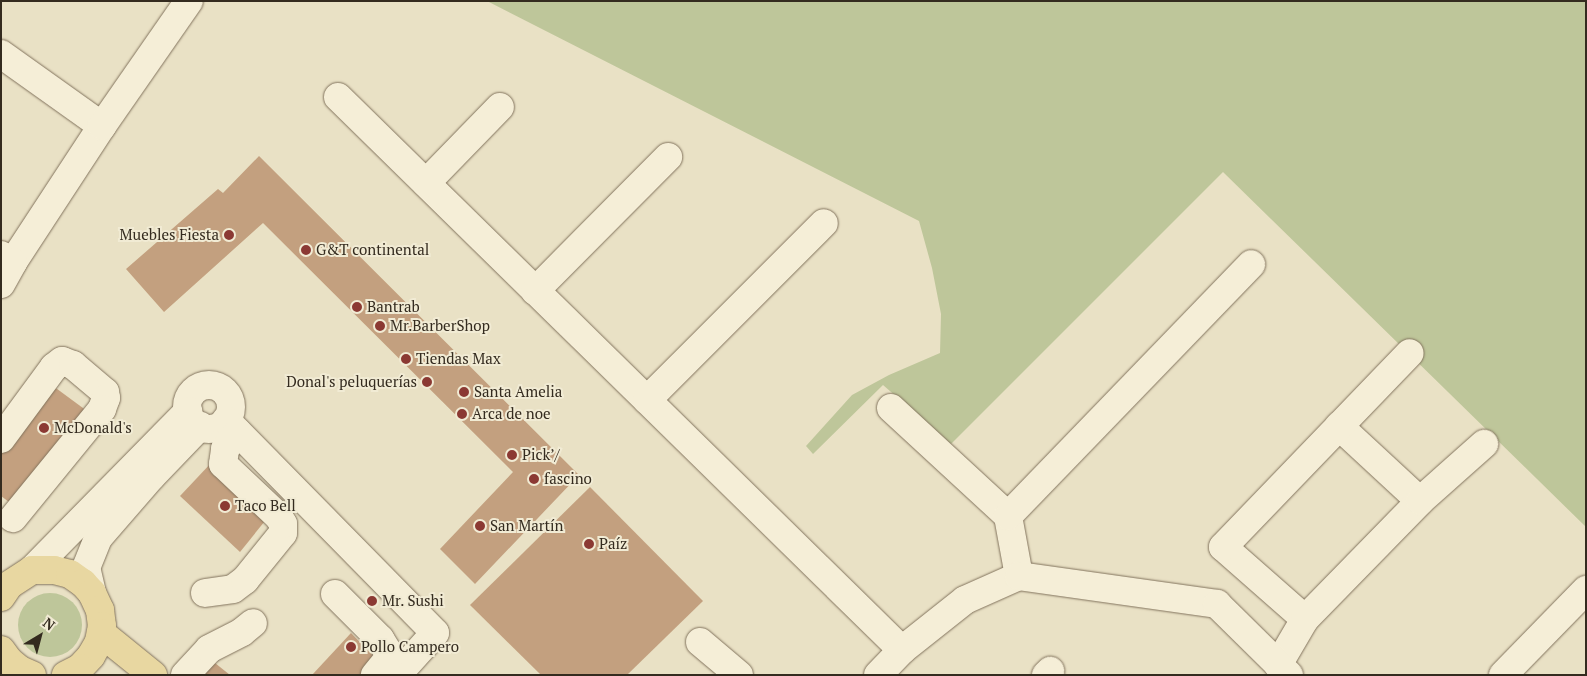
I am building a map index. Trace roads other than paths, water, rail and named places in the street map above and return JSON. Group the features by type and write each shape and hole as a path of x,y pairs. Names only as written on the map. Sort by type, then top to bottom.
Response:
{"main road":[{"path":"1,597 19,572 54,570 70,574 83,583 92,593 100,610 101,637 122,675"},
{"path":"66,675 80,668 91,656 101,637"},
{"path":"101,637 153,675"},
{"path":"1,650 14,666 32,675"}],"street":[{"path":"5,267 188,1"},
{"path":"1,54 102,126"},
{"path":"338,97 902,650"},
{"path":"426,182 500,107"},
{"path":"535,291 668,157"},
{"path":"647,400 824,223"},
{"path":"1008,516 1251,264"},
{"path":"1305,619 1224,547 1410,353"},
{"path":"1,439 54,366 62,362 73,365 98,384 105,392 106,398 102,409 13,518"},
{"path":"92,593 86,568 98,538 151,477 194,419 189,397 193,391 206,385 213,386 220,388 229,399 229,414 232,426 435,633 397,675"},
{"path":"890,408 1008,516 1019,576"},
{"path":"194,419 214,428 232,426"},
{"path":"19,572 194,419"},
{"path":"205,593 233,589 245,580 283,533 283,524 279,518 223,464 225,449 232,426"},
{"path":"1339,426 1420,501"},
{"path":"878,675 902,650 965,600 1019,576 1217,604 1283,670 1305,619 1420,501 1484,444"},
{"path":"1504,675 1586,590"},
{"path":"335,594 380,638 388,652 388,659 375,675"},
{"path":"185,675 209,649 242,632 253,623"},
{"path":"700,642 739,675"}],"place":[{"name":"Muebles Fiesta","path":"229,235"},
{"name":"G&T continental","path":"306,250"},
{"name":"Bantrab","path":"357,307"},
{"name":"Mr.BarberShop","path":"380,326"},
{"name":"Tiendas Max","path":"406,359"},
{"name":"Donal's peluquerías","path":"427,382"},
{"name":"Santa Amelia","path":"464,392"},
{"name":"Arca de noe","path":"462,414"},
{"name":"McDonald's","path":"44,428"},
{"name":"Pick’/","path":"512,455"},
{"name":"fascino","path":"534,479"},
{"name":"Taco Bell","path":"225,506"},
{"name":"San Martín","path":"480,526"},
{"name":"Paíz","path":"589,544"},
{"name":"Mr. Sushi","path":"372,601"},
{"name":"Pollo Campero","path":"351,647"}]}
